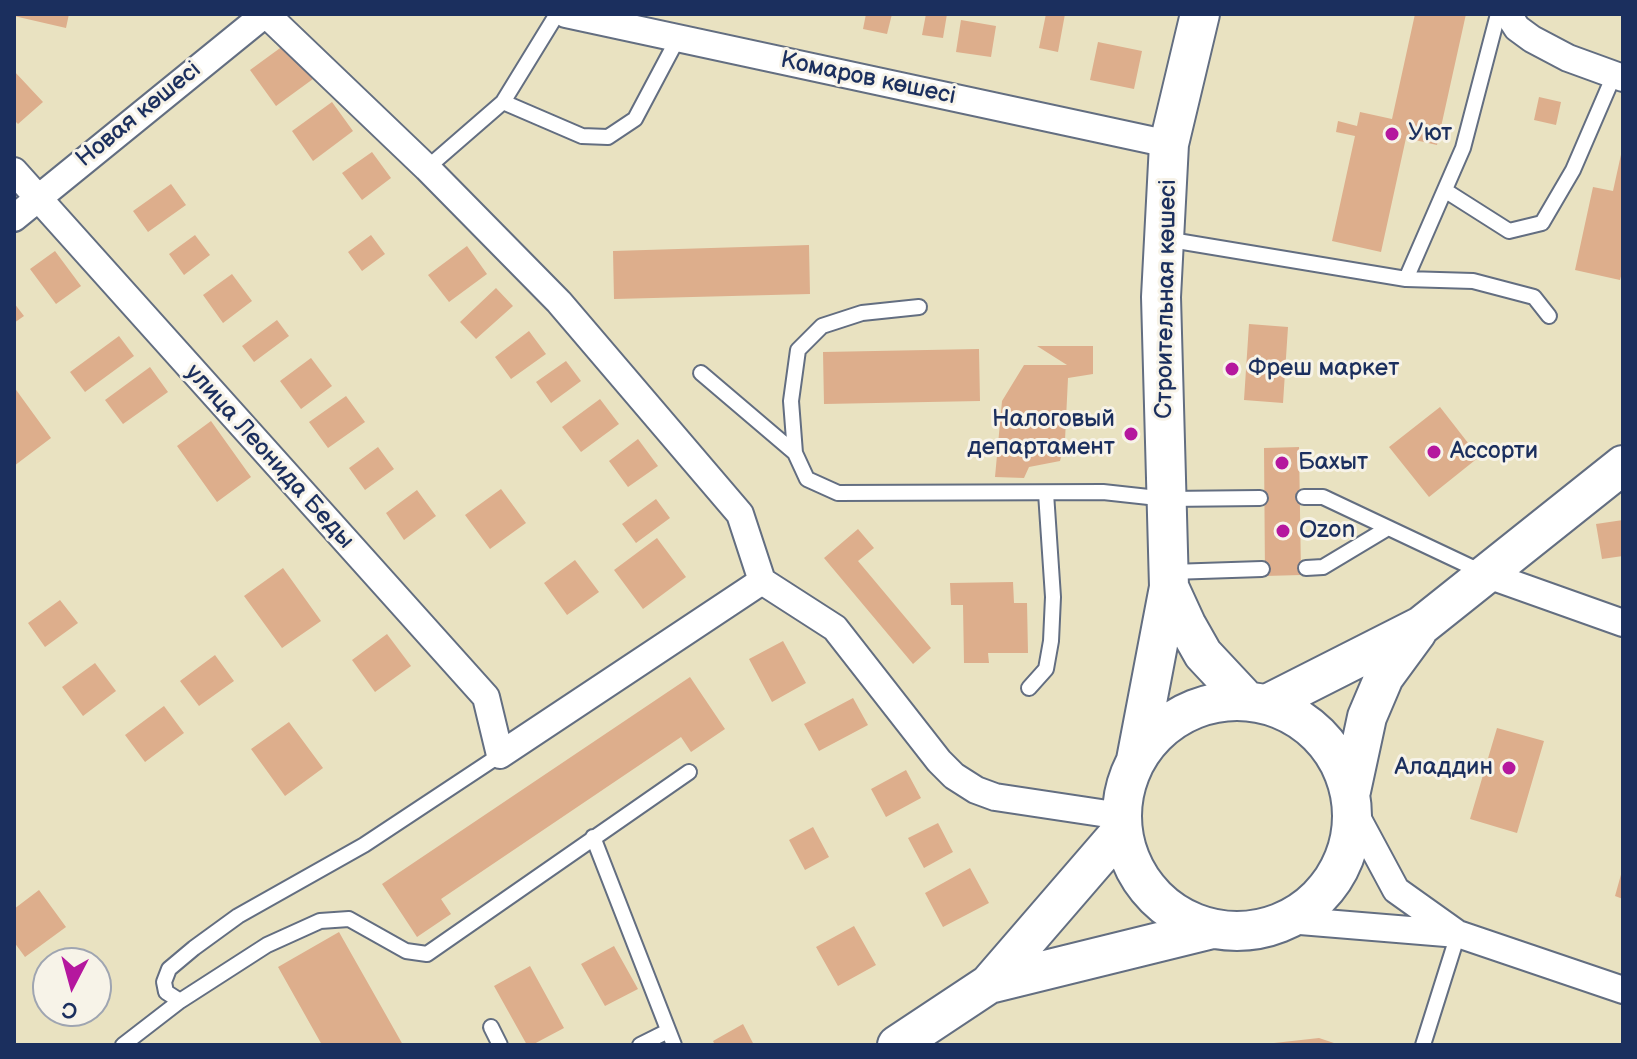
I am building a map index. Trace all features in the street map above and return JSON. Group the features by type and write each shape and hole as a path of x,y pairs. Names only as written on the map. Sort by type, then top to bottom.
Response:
{"main road":[{"name":"Строительная көшесі","path":"1169,579 1161,297 1169,144 1200,14"},
{"path":"1257,702 1421,626 1623,465"},
{"path":"1169,579 1186,624 1203,654 1257,702"},
{"path":"1169,579 1136,760 1125,787 1122,823 1127,853 1137,875 1151,894 1169,910 1212,929"},
{"path":"989,984 1212,929 1251,931 1288,920 1316,900 1337,875 1350,844 1357,751 1367,717 1384,677 1421,626"},
{"path":"1136,760 1156,733 1182,714 1213,702 1257,702 1296,716 1321,736 1340,762 1352,801"},
{"path":"897,1045 989,984 1122,823"}],"street":[{"path":"266,14 427,168 559,302 740,514 762,581 835,628 954,776 976,790 995,797 1122,823"},
{"name":"Новая көшесі","path":"14,218 266,14"},
{"name":"Комаров көшесі","path":"566,14 1169,144"},
{"path":"1508,14 1517,28 1532,39 1568,58 1618,77"},
{"name":"улица Леонида Беды","path":"14,171 486,697 500,755"},
{"path":"1488,575 1623,623"},
{"path":"500,755 762,581"},
{"path":"1352,801 1396,890 1458,934"},
{"path":"1288,920 1458,934 1623,990"}],"lane":[{"path":"427,168 503,102 557,14"},
{"path":"1406,279 1463,148 1498,14"},
{"path":"503,102 582,136 608,137 635,119 678,38"},
{"path":"1446,191 1509,231 1542,223 1573,170 1618,77"},
{"path":"1164,239 1406,279 1473,281 1534,297 1549,316"},
{"path":"919,307 862,313 822,326 798,350 791,401 795,453 807,479 838,493 1103,492 1167,499 1260,498"},
{"path":"701,373 795,453"},
{"path":"1029,688 1046,669 1051,641 1053,597 1046,493"},
{"path":"1304,497 1323,497 1488,575"},
{"path":"1306,568 1323,567 1388,528"},
{"path":"1169,579 1262,569"},
{"path":"180,1001 166,992 164,982 169,969 194,948 238,916 364,845 500,755"},
{"path":"123,1045 180,1001 267,945 320,921 349,919 406,951 427,954 689,772"},
{"path":"593,837 671,1038 640,1045"},
{"path":"1423,1045 1458,934"},
{"path":"491,1027 500,1045"}],"building":[{"path":"14,14 69,14 66,28"},
{"path":"866,14 892,14 887,34 863,29"},
{"path":"926,14 947,14 943,38 922,35"},
{"path":"1046,14 1065,14 1058,52 1039,48"},
{"name":"Уют","path":"1415,14 1466,14 1437,145 1406,138 1381,252 1332,241 1355,136 1336,132 1338,121 1357,126 1360,112 1392,119"},
{"path":"961,20 996,26 991,57 956,52"},
{"path":"1098,42 1142,51 1134,89 1090,80"},
{"path":"287,43 313,79 276,106 250,70"},
{"path":"14,71 43,102 18,124 14,120"},
{"path":"1539,97 1561,102 1556,125 1534,120"},
{"path":"332,102 353,131 313,161 292,131"},
{"path":"1622,150 1623,269 1620,280 1575,270 1593,187 1613,191"},
{"path":"372,152 391,178 362,200 342,173"},
{"path":"171,184 186,205 148,232 133,211"},
{"path":"195,235 210,255 184,275 169,254"},
{"path":"371,235 385,254 362,271 348,252"},
{"path":"809,245 810,294 614,299 613,251"},
{"path":"467,246 487,274 449,302 428,275"},
{"path":"55,251 81,286 56,304 30,269"},
{"path":"232,274 252,301 223,323 203,295"},
{"path":"496,288 513,306 476,339 460,322"},
{"path":"14,303 24,316 14,323"},
{"path":"277,320 289,336 254,362 242,346"},
{"path":"1249,324 1288,327 1283,403 1244,400"},
{"path":"529,331 546,354 511,379 495,357"},
{"path":"119,336 134,356 85,392 70,372"},
{"path":"1037,346 1093,346 1093,374 1068,378 1065,440 1060,461 1029,467 1024,478 995,477 1002,401 1024,365 1067,365"},
{"path":"979,349 980,401 824,404 823,352"},
{"path":"311,358 332,386 301,409 280,381"},
{"path":"566,361 581,381 551,403 536,382"},
{"path":"150,367 168,392 123,424 105,400"},
{"path":"14,387 51,438 14,466"},
{"path":"346,396 365,422 328,448 309,422"},
{"path":"600,399 619,424 581,452 562,427"},
{"name":"Ассорти","path":"1440,407 1479,457 1429,497 1389,447"},
{"path":"211,421 251,477 217,502 177,446"},
{"path":"638,439 658,466 628,487 609,461"},
{"path":"378,447 394,469 365,490 349,468"},
{"path":"1299,447 1301,575 1265,576 1264,448"},
{"path":"501,489 526,523 490,549 465,515"},
{"path":"417,490 436,516 404,540 386,513"},
{"path":"656,499 670,518 636,543 622,524"},
{"path":"1623,520 1623,556 1602,559 1596,524"},
{"path":"858,529 874,548 858,561 931,648 913,664 824,558"},
{"path":"657,538 686,577 643,609 614,570"},
{"path":"575,560 599,592 567,615 544,583"},
{"path":"283,568 321,621 282,648 244,596"},
{"path":"1013,582 1014,603 1027,603 1028,653 988,653 989,663 964,663 963,605 951,605 950,583"},
{"path":"60,600 78,623 45,647 28,623"},
{"path":"387,634 411,666 375,692 352,660"},
{"path":"783,641 806,683 772,702 749,659"},
{"path":"215,655 234,681 199,706 180,681"},
{"path":"95,663 116,691 83,716 62,687"},
{"path":"690,677 725,729 691,752 681,737 441,899 451,914 417,937 382,884"},
{"path":"853,698 868,725 819,751 804,724"},
{"path":"164,706 184,733 145,762 125,735"},
{"path":"289,722 323,768 285,796 251,749"},
{"path":"1497,728 1544,741 1517,833 1470,819"},
{"path":"906,770 921,798 886,817 871,789"},
{"path":"938,823 953,852 924,868 908,838"},
{"path":"813,827 829,857 805,870 789,840"},
{"path":"970,868 989,903 943,927 925,893"},
{"path":"1623,871 1623,899 1615,896"},
{"path":"39,890 66,927 39,947 32,947 32,952 25,957 14,942 14,909"},
{"path":"854,926 876,965 838,986 816,947"},
{"path":"339,932 403,1045 322,1045 278,967"},
{"path":"614,946 638,989 605,1006 581,964"},
{"path":"530,966 564,1028 527,1045 494,986"},
{"path":"743,1024 754,1045 715,1045 713,1041"},
{"path":"1319,1038 1340,1045 1274,1045 1274,1043"}],"place":[{"name":"Уют","path":"1392,134"},
{"name":"Фреш маркет","path":"1232,369"},
{"name":"Налоговый департамент","path":"1131,434"},
{"name":"Ассорти","path":"1434,452"},
{"name":"Бахыт","path":"1282,463"},
{"name":"Ozon","path":"1283,531"},
{"name":"Аладдин","path":"1509,768"}]}
